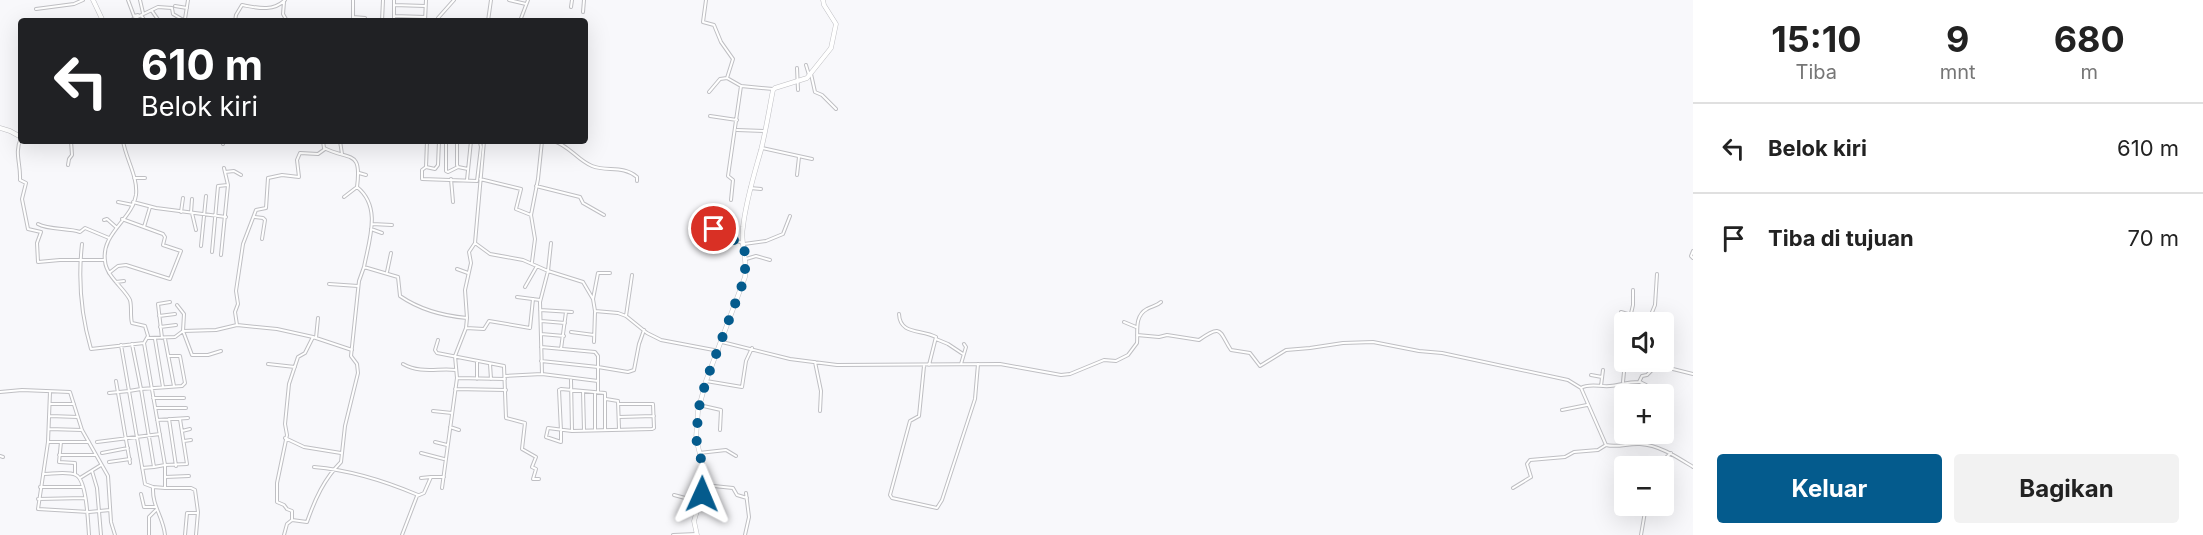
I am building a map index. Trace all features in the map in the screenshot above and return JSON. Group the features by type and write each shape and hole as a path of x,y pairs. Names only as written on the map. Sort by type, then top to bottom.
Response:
{"street":[{"path":"36,9 74,4 83,0"},
{"path":"93,0 102,18"},
{"path":"128,0 136,16 144,12 140,0"},
{"path":"185,18 188,0"},
{"path":"236,18 244,0"},
{"path":"353,18 354,0"},
{"path":"382,18 383,0"},
{"path":"394,0 394,16 425,17 426,0"},
{"path":"438,18 454,0"},
{"path":"488,18 491,0"},
{"path":"509,0 526,4"},
{"path":"521,18 528,0"},
{"path":"571,7 572,0"},
{"path":"583,12 584,0"},
{"path":"706,0 703,23 714,26 721,42 733,59 727,78"},
{"path":"709,92 720,79 727,78 741,86 773,89 798,82 810,74 831,48 836,31 835,21 823,0"},
{"path":"242,5 267,9 285,1"},
{"path":"285,1 283,14 285,18"},
{"path":"394,5 426,6"},
{"path":"175,6 187,8"},
{"path":"135,18 158,7 172,8 173,14 181,18"},
{"path":"151,10 157,18"},
{"path":"806,65 815,92 822,95 835,108"},
{"path":"797,68 798,90"},
{"path":"731,200 733,180 728,176 741,86"},
{"path":"673,535 697,534 694,521 704,485 704,472 696,438 698,408 745,277 746,259 742,228 773,89"},
{"path":"710,116 737,120"},
{"path":"0,128 10,130 18,135"},
{"path":"736,130 764,131"},
{"path":"18,144 16,148 18,164 21,167 20,180 26,182 22,199 28,229 41,232 37,243 38,262 104,260"},
{"path":"68,165 72,155 70,144"},
{"path":"124,144 134,178 136,194 133,204 109,238 104,260 109,273 129,299 132,323 145,326 148,338"},
{"path":"324,144 325,149"},
{"path":"340,144 342,154"},
{"path":"427,144 426,167 422,170 422,179 444,181 478,180 480,144"},
{"path":"426,167 437,168 439,144"},
{"path":"446,144 446,171 458,167 468,169"},
{"path":"458,144 458,167"},
{"path":"467,180 471,144"},
{"path":"442,488 444,459 457,378 455,356 466,328 465,295 471,263 469,252 475,243 484,144"},
{"path":"532,263 535,239 531,215 542,144"},
{"path":"561,144 582,161 595,167 616,168 629,172 637,177 637,181"},
{"path":"761,148 812,159"},
{"path":"325,149 355,160 359,173 357,187 344,198"},
{"path":"237,325 236,291 243,243 257,209 266,208 269,177 282,175 299,177 297,160 300,153 318,154 325,149"},
{"path":"797,175 800,156"},
{"path":"221,255 228,185 224,168"},
{"path":"225,172 234,171 241,175"},
{"path":"359,173 366,175"},
{"path":"134,178 145,178"},
{"path":"451,179 453,202"},
{"path":"480,179 521,189 516,209 531,215"},
{"path":"212,252 218,186 228,185"},
{"path":"536,186 580,197 583,203 604,215"},
{"path":"292,520 307,522 315,498 333,469 341,462 346,420 358,373 357,364 351,357 358,286 372,224 372,212 368,202 357,187"},
{"path":"750,188 761,189"},
{"path":"201,246 206,196"},
{"path":"181,212 183,198"},
{"path":"192,200 191,213 196,230"},
{"path":"118,202 225,217"},
{"path":"144,226 150,207"},
{"path":"712,227 728,238 743,243 766,241 783,234 790,216"},
{"path":"254,217 265,220 262,239"},
{"path":"104,220 107,219 116,227"},
{"path":"109,273 118,266 126,265 168,279 181,250 164,246 165,235 122,219"},
{"path":"38,224 80,232 84,228 109,238"},
{"path":"372,224 392,225"},
{"path":"371,229 382,233"},
{"path":"475,243 490,254 516,258 583,282 593,299"},
{"path":"542,374 540,300 548,271 551,243"},
{"path":"82,244 80,261 83,313 91,350 144,343 148,338"},
{"path":"1693,251 1690,256 1693,258"},
{"path":"387,272 391,253"},
{"path":"746,259 756,256 770,260"},
{"path":"525,287 537,266"},
{"path":"364,267 387,272 399,279 399,294 420,307 467,318"},
{"path":"457,269 468,273"},
{"path":"594,342 593,299 598,273 609,273"},
{"path":"626,316 632,274"},
{"path":"1652,312 1655,304 1657,274"},
{"path":"116,282 124,281"},
{"path":"329,284 358,286"},
{"path":"1631,312 1633,290"},
{"path":"517,297 540,300"},
{"path":"466,328 484,329 489,321 530,328 533,299"},
{"path":"170,302 158,304 160,327 174,386"},
{"path":"722,342 790,359 815,362 846,365 1000,364 1061,375 1070,374 1100,362 1115,361 1128,355 1136,346 1136,327 1145,311 1161,302"},
{"path":"177,305 184,314 183,331 192,355 208,355 221,351"},
{"path":"540,310 572,312"},
{"path":"595,311 626,316 661,340 719,351"},
{"path":"561,349 566,312"},
{"path":"159,316 175,314"},
{"path":"899,314 904,328 933,335 963,354"},
{"path":"284,535 286,527 292,520 292,511 278,502 277,496 289,384 298,357 304,355 315,338 318,318"},
{"path":"541,321 566,323"},
{"path":"1124,322 1136,327"},
{"path":"160,327 176,325"},
{"path":"148,338 175,338 183,331 216,330 237,325 277,329 352,350"},
{"path":"541,361 633,371 644,330"},
{"path":"1137,335 1159,337 1167,335 1199,340 1213,331 1219,331 1224,335 1231,350 1250,353 1260,366 1286,350 1343,343 1385,344 1442,353 1568,380 1581,388 1606,445"},
{"path":"571,332 594,335"},
{"path":"541,334 564,336"},
{"path":"155,338 163,387"},
{"path":"929,365 936,339"},
{"path":"438,340 436,352 504,366 506,418 525,423 522,449 536,456 532,467 536,470 533,478 539,479"},
{"path":"144,343 165,465 165,488"},
{"path":"132,344 154,466"},
{"path":"961,364 966,347 963,344"},
{"path":"121,345 145,484 153,488 195,490 198,513 196,535"},
{"path":"541,347 597,353 595,430"},
{"path":"706,381 742,387 746,361 752,348"},
{"path":"109,393 152,387 182,386 184,383 180,356 168,356"},
{"path":"477,361 477,379"},
{"path":"815,362 821,391 820,411"},
{"path":"490,363 491,379"},
{"path":"268,364 295,367"},
{"path":"404,364 422,371 431,368 456,370"},
{"path":"924,364 919,416 909,421 890,495 892,498 937,508 942,500 975,399 978,364"},
{"path":"1674,368 1693,374"},
{"path":"1601,386 1603,370"},
{"path":"1623,382 1624,372"},
{"path":"1640,382 1642,376 1648,372"},
{"path":"457,378 491,379 542,374 598,381"},
{"path":"1591,375 1602,377"},
{"path":"571,379 572,431"},
{"path":"110,462 130,461 116,381"},
{"path":"1581,388 1585,385 1611,386 1623,382 1644,384"},
{"path":"454,389 506,390"},
{"path":"0,392 22,390 70,392 82,430 108,476 111,522 115,535"},
{"path":"605,430 605,393 559,390 561,430 561,443 546,439 546,428 561,430 572,431 584,431 654,428 653,404 618,404"},
{"path":"583,391 584,431"},
{"path":"50,392 48,442 38,499 40,509 87,512 110,510"},
{"path":"153,398 184,398"},
{"path":"606,399 617,400 619,429"},
{"path":"50,404 74,404"},
{"path":"1562,410 1587,405"},
{"path":"155,408 186,408"},
{"path":"698,408 721,410 720,430"},
{"path":"433,411 452,413"},
{"path":"50,416 78,417"},
{"path":"619,417 654,416"},
{"path":"157,420 188,418"},
{"path":"169,419 176,466"},
{"path":"142,468 187,464 180,419"},
{"path":"450,427 459,430"},
{"path":"49,429 82,430"},
{"path":"182,430 190,429"},
{"path":"98,442 160,434"},
{"path":"285,438 310,448 341,453"},
{"path":"183,441 191,440"},
{"path":"48,442 88,442"},
{"path":"61,442 59,462 75,463 75,474"},
{"path":"435,442 447,445"},
{"path":"1513,488 1531,477 1527,464 1530,460 1565,457 1575,452 1587,453 1606,445 1618,447 1634,444"},
{"path":"1642,444 1671,453 1693,467"},
{"path":"102,453 128,448"},
{"path":"699,453 726,450 736,456"},
{"path":"421,453 444,459"},
{"path":"1668,456 1671,453"},
{"path":"60,455 96,455"},
{"path":"80,478 101,465"},
{"path":"314,467 339,469 360,476 372,477 418,495 424,493 431,477"},
{"path":"92,471 97,488 101,535"},
{"path":"43,474 75,474 80,478 84,486 89,535"},
{"path":"165,477 189,476"},
{"path":"422,478 444,477"},
{"path":"704,485 733,488 737,495 747,498"},
{"path":"40,487 84,486"},
{"path":"153,488 156,509 162,519 165,535"},
{"path":"745,535 749,519 746,493"},
{"path":"141,494 144,507 156,509"},
{"path":"402,535 418,495"},
{"path":"674,495 700,502"},
{"path":"38,499 85,498"},
{"path":"149,535 149,517 156,509"},
{"path":"185,535 187,513 198,513"},
{"path":"1641,535 1644,516"}],"route":[{"path":"702,494 705,475 696,438 698,411 706,381 744,280 746,264 743,243 728,238 714,229"}]}
